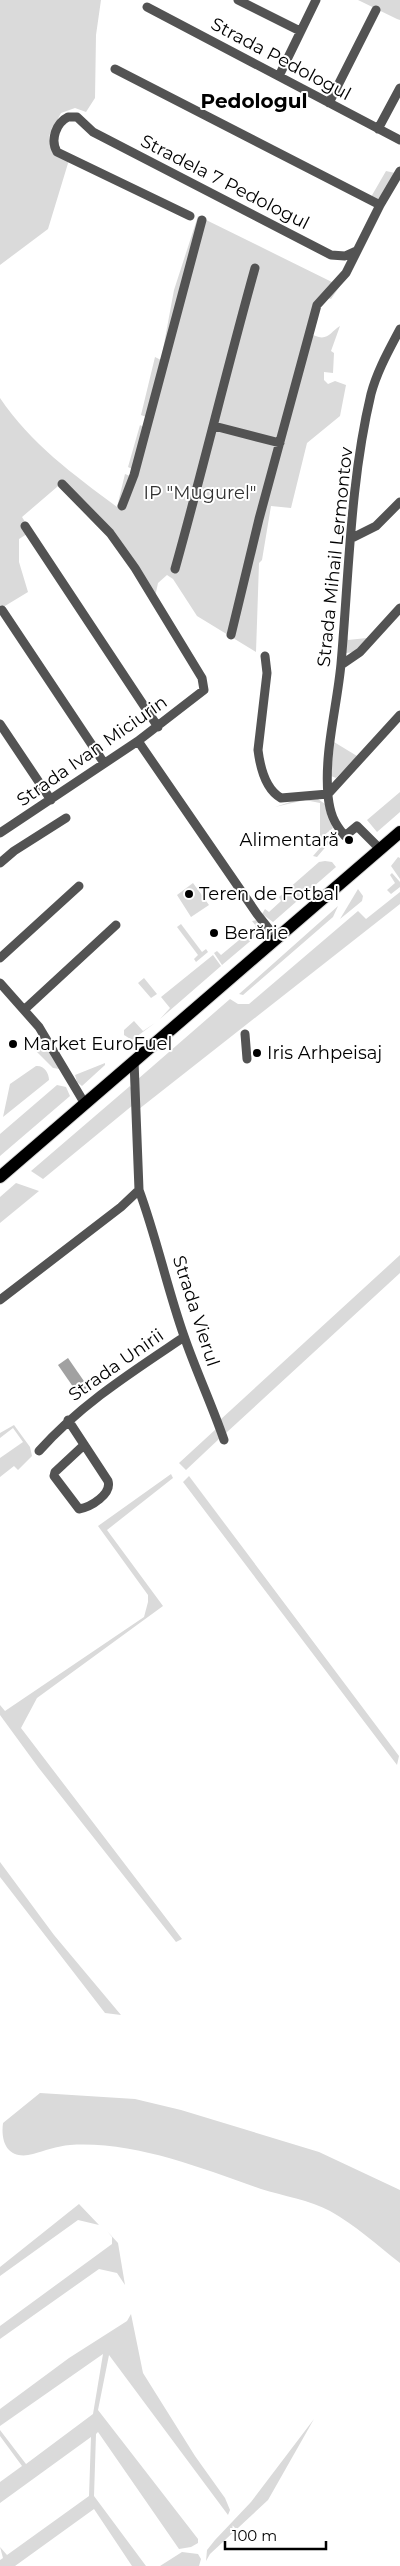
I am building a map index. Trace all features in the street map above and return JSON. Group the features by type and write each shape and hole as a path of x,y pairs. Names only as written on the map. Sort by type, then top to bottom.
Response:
{"highway":[{"path":"0,1177 400,832"}],"street":[{"path":"238,0 300,31"},
{"path":"279,76 316,0"},
{"name":"Strada Pedologul","path":"147,7 400,140"},
{"path":"329,103 376,10"},
{"path":"116,69 380,205"},
{"path":"378,129 400,88"},
{"name":"Stradela 7 Pedologul","path":"190,216 57,152 54,148 55,132 63,119 68,116 77,117 93,132 331,255 345,256 356,251"},
{"path":"231,634 317,305 343,278 380,205 400,171"},
{"path":"122,506 134,475 202,220"},
{"path":"174,569 255,268"},
{"name":"Strada Mihail Lermontov","path":"380,849 357,826 345,836 332,820 328,794 357,473 370,398 383,361 400,329"},
{"path":"214,426 280,443"},
{"name":"Strada Ivan Miciurin","path":"0,833 138,742 201,694 204,687 202,678 135,568 101,522 62,484"},
{"path":"352,538 376,526 400,502"},
{"path":"24,526 158,727"},
{"path":"341,665 360,652 400,608"},
{"path":"2,610 104,763"},
{"path":"265,656 267,673 258,740 263,772 271,788 281,798 328,794 400,714"},
{"path":"0,724 51,800"},
{"path":"138,742 257,914 277,939"},
{"path":"0,863 14,851 66,818"},
{"path":"0,958 79,886"},
{"path":"25,1009 116,925"},
{"path":"0,983 25,1009 49,1042 85,1104"},
{"path":"245,1034 247,1059"},
{"name":"Strada Vierul","path":"134,1062 139,1190 155,1236 165,1279 184,1337 224,1440"},
{"path":"0,1300 121,1207 139,1190"},
{"name":"Strada Unirii","path":"39,1452 68,1420 108,1388 184,1337"},
{"name":"Strada Unirii","path":"68,1420 108,1481 109,1490 80,1510 54,1476 55,1472 84,1445"}],"green space":[{"path":"0,0 101,0 96,35 95,98 86,112 75,108 61,113 49,136 52,153 69,160 48,229 0,265"},
{"path":"358,0 400,0 400,20 397,19"},
{"path":"386,171 395,173 395,177 377,201 371,197"},
{"name":"IP \"Mugurel\"","path":"198,216 340,286 331,299 328,298 321,305 313,335 325,337 340,326 331,351 334,353 333,373 324,372 324,380 328,384 335,381 346,385 340,416 307,443 291,508 271,506 262,560 259,563 256,652 197,616 173,579 167,575 158,583 155,597 64,481 22,517 27,525 27,534 19,539 19,562 28,592 0,609 0,398 12,415 39,444 117,507 125,474 130,476 132,469 128,467 140,425 143,427 146,417 141,415 155,357 161,360 174,290"},
{"path":"378,626 355,652 346,653 347,636 348,640 367,638"},
{"path":"334,742 357,756 336,778 331,776"},
{"path":"400,792 400,812 377,832 367,820"},
{"path":"318,799 325,804 328,818 333,828 323,836 329,843 317,857 313,856 320,848 320,803 305,800 275,807 296,800"},
{"path":"398,857 400,858 400,879 391,866"},
{"path":"319,862 332,862 336,867 273,922 262,914 265,909 269,912 281,901 279,897"},
{"path":"392,873 400,882 400,887 391,894 387,890 395,883 390,875"},
{"path":"193,883 209,905 191,917 177,895"},
{"path":"358,889 363,896 362,901 340,919"},
{"path":"400,892 400,904 139,1109 138,1079 230,999 238,1004 249,1004 358,911 366,919"},
{"path":"338,906 333,917 243,995 239,994"},
{"path":"257,920 262,926 261,932 222,965 214,953 217,951 221,955 256,926 252,921"},
{"path":"181,924 202,952 206,949 208,952 196,962 194,959 198,955 177,927"},
{"path":"213,955 221,966 160,1019 170,1008 161,997"},
{"path":"144,978 157,994 151,998 138,983"},
{"path":"134,1021 143,1031 155,1023 132,1040 124,1035 124,1030"},
{"path":"40,1034 60,1069 53,1068 33,1048"},
{"path":"105,1063 82,1086 77,1082 75,1075"},
{"path":"36,1066 46,1070 49,1080 3,1117 10,1084"},
{"path":"57,1085 66,1087 70,1096 0,1156 0,1134"},
{"path":"130,1086 133,1105 43,1179 31,1171"},
{"path":"16,1183 39,1191 0,1223 0,1197"},
{"path":"400,1255 400,1273 226,1433 220,1420"},
{"path":"14,1425 30,1447 32,1456 18,1470 14,1466 0,1477 0,1458 23,1442 13,1428 0,1438 0,1433"},
{"path":"216,1429 220,1438 186,1470 179,1463"},
{"path":"171,1474 173,1478 107,1530 163,1606 37,1698 21,1728 182,1939 176,1942 38,1767 0,1715 0,1705 5,1711 144,1617 148,1595 98,1526"},
{"path":"189,1476 399,1756 397,1765 183,1482"},
{"path":"0,1862 54,1935 121,2015 105,2013 0,1877"},
{"path":"40,2093 135,2099 181,2110 319,2152 400,2190 400,2263 348,2222 322,2207 167,2158 119,2147 94,2145 55,2147 25,2155 13,2153 5,2144 3,2138 3,2123"},
{"path":"79,2204 99,2225 78,2220 0,2276 0,2267"},
{"path":"107,2231 118,2243 125,2285 117,2273 99,2269 0,2339 0,2326 112,2244 112,2237"},
{"path":"131,2314 143,2373 195,2456 225,2498 230,2510 228,2515 109,2355 98,2410 198,2539 198,2543 191,2547 179,2549 98,2432 96,2434 94,2496 146,2566 132,2566 94,2509 15,2566 0,2566 0,2560 3,2558 0,2547 7,2555 89,2496 91,2437 0,2503 0,2482 22,2466 0,2436 0,2430 26,2464 93,2414 103,2354 0,2426 0,2409 69,2358 127,2321"},
{"path":"314,2419 268,2500 210,2554 206,2561 207,2550 251,2502"},
{"path":"182,2552 198,2554 201,2559 199,2566 160,2566"}],"shaded area":[{"path":"68,1358 88,1387 78,1394 58,1365"}],"place":[{"name":"Alimentară","path":"349,840"},
{"name":"Teren de Fotbal","path":"189,894"},
{"name":"Berărie","path":"214,933"},
{"name":"Market EuroFuel","path":"13,1044"},
{"name":"Iris Arhpeisaj","path":"257,1053"}],"district":[{"name":"Pedologul","path":"254,101"}]}
